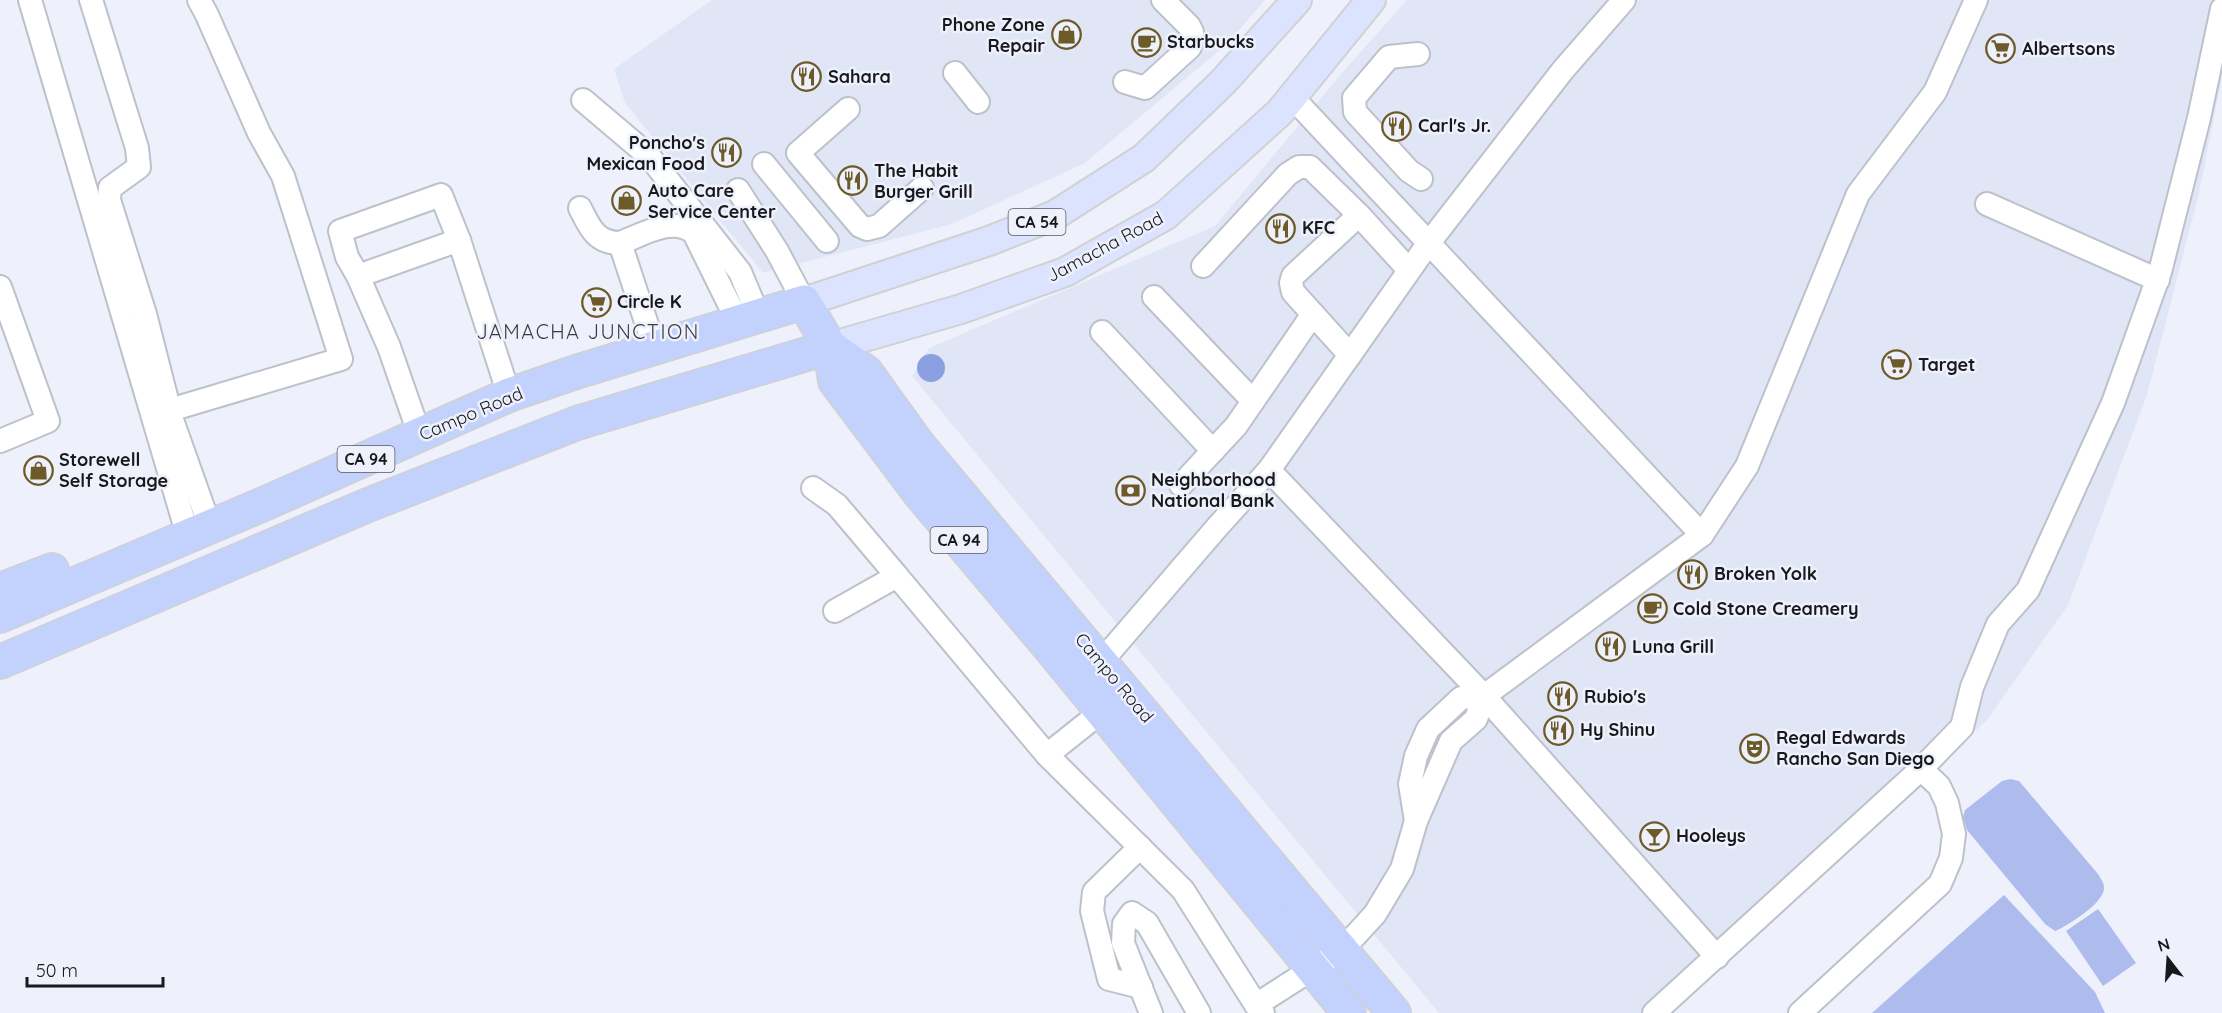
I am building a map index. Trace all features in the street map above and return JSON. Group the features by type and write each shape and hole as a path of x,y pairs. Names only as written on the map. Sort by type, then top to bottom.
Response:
{"highway":[{"name":"Campo Road","path":"0,616 509,396 576,372 804,302 830,347 835,381 920,494 1348,1013"},
{"name":"Campo Road","path":"830,347 866,372 917,443 1394,1013"},
{"name":"CA 94","path":"0,662 357,510 577,423 830,347"},
{"path":"0,590 94,553 152,552"}],"main road":[{"name":"CA 54","path":"804,302 966,249 1055,215 1144,158 1223,82 1297,0"},
{"name":"Jamacha Road","path":"830,347 961,309 1065,272 1166,215 1280,112 1371,0"}],"lane":[{"path":"30,0 199,531"},
{"path":"92,0 137,148 139,167 110,188 109,200 145,314 199,531"},
{"path":"170,410 341,359 283,176 259,132 199,0"},
{"path":"1125,82 1145,88 1190,47 1192,32 1189,26 1163,0"},
{"path":"1101,662 1211,533 1269,470 1428,244 1563,70 1624,0"},
{"path":"813,489 837,506 1047,755 1183,890 1259,1009 1342,950 1376,914 1402,869 1416,821 1410,784 1416,756 1428,729 1461,698 1484,696 1702,535 1747,466 1858,194 1935,92 1977,0"},
{"path":"1654,1013 1921,769 1962,727 1972,687 1998,624 2028,590 2113,403 2157,280 2199,118 2222,9"},
{"path":"1418,54 1389,57 1354,98 1355,112 1409,171 1421,179"},
{"path":"955,73 978,102"},
{"path":"1292,97 1702,535"},
{"path":"583,100 649,156 740,272 748,319"},
{"path":"848,109 798,153 860,226 867,229 879,226 922,188"},
{"path":"764,164 827,241"},
{"path":"1203,266 1288,174 1299,167 1310,167 1359,215 1409,270"},
{"path":"738,190 777,251 804,302"},
{"path":"420,436 388,347 358,276 347,257 340,231 441,195 459,240 509,396"},
{"path":"1987,204 2157,280"},
{"path":"580,208 594,235 611,243 620,243 671,224 686,226 694,233 748,319"},
{"path":"1350,355 1293,292 1291,283 1293,276 1359,215"},
{"path":"358,276 459,240"},
{"path":"620,243 655,349"},
{"path":"0,287 48,421 0,441"},
{"path":"1154,297 1254,401"},
{"path":"1181,485 1236,426 1313,314"},
{"path":"1102,332 1213,451"},
{"path":"1269,470 1484,696 1717,957"},
{"path":"835,611 897,576"},
{"path":"1047,755 1101,712"},
{"path":"1800,1013 1940,884 1951,858 1954,834 1947,803 1939,786 1921,769"},
{"path":"1140,847 1094,892 1092,911 1109,979 1141,987"},
{"path":"1151,1013 1123,942 1124,924 1132,914 1148,923 1199,1013"}],"shaded area":[{"path":"712,0 1265,0 1228,43 1085,163 952,224 763,273 625,103 614,69"},
{"path":"1407,0 2222,0 2222,78 2199,193 2147,395 2068,605 1987,720 1670,1013 1439,1013 912,376 929,348 1215,226 1341,74"},
{"path":"931,354 941,358 945,368 941,378 931,382 921,378 917,368 921,358"},
{"path":"2011,779 2019,781 2098,874 2104,887 2099,900 2093,906 2055,931 2045,924 1967,830 1963,817 1965,810 2002,781"},
{"path":"2004,895 2095,992 2105,1013 1872,1013"},
{"path":"2098,909 2136,963 2103,986 2066,931"}],"place":[{"name":"Phone Zone Repair","path":"1066,35"},
{"name":"Starbucks","path":"1146,42"},
{"name":"Albertsons","path":"2001,49"},
{"name":"Sahara","path":"807,77"},
{"name":"Carl's Jr.","path":"1397,126"},
{"name":"Poncho's Mexican Food","path":"726,153"},
{"name":"The Habit Burger Grill","path":"853,181"},
{"name":"Auto Care Service Center","path":"627,201"},
{"name":"KFC","path":"1281,228"},
{"name":"Circle K","path":"596,302"},
{"name":"Target","path":"1897,365"},
{"name":"Storewell Self Storage","path":"38,470"},
{"name":"Neighborhood National Bank","path":"1130,490"},
{"name":"Broken Yolk","path":"1693,574"},
{"name":"Cold Stone Creamery","path":"1652,609"},
{"name":"Luna Grill","path":"1611,647"},
{"name":"Rubio's","path":"1563,697"},
{"name":"Hy Shinu","path":"1559,730"},
{"name":"Regal Edwards Rancho San Diego","path":"1755,748"},
{"name":"Hooleys","path":"1655,836"}],"district":[{"name":"JAMACHA JUNCTION","path":"588,332"}]}
